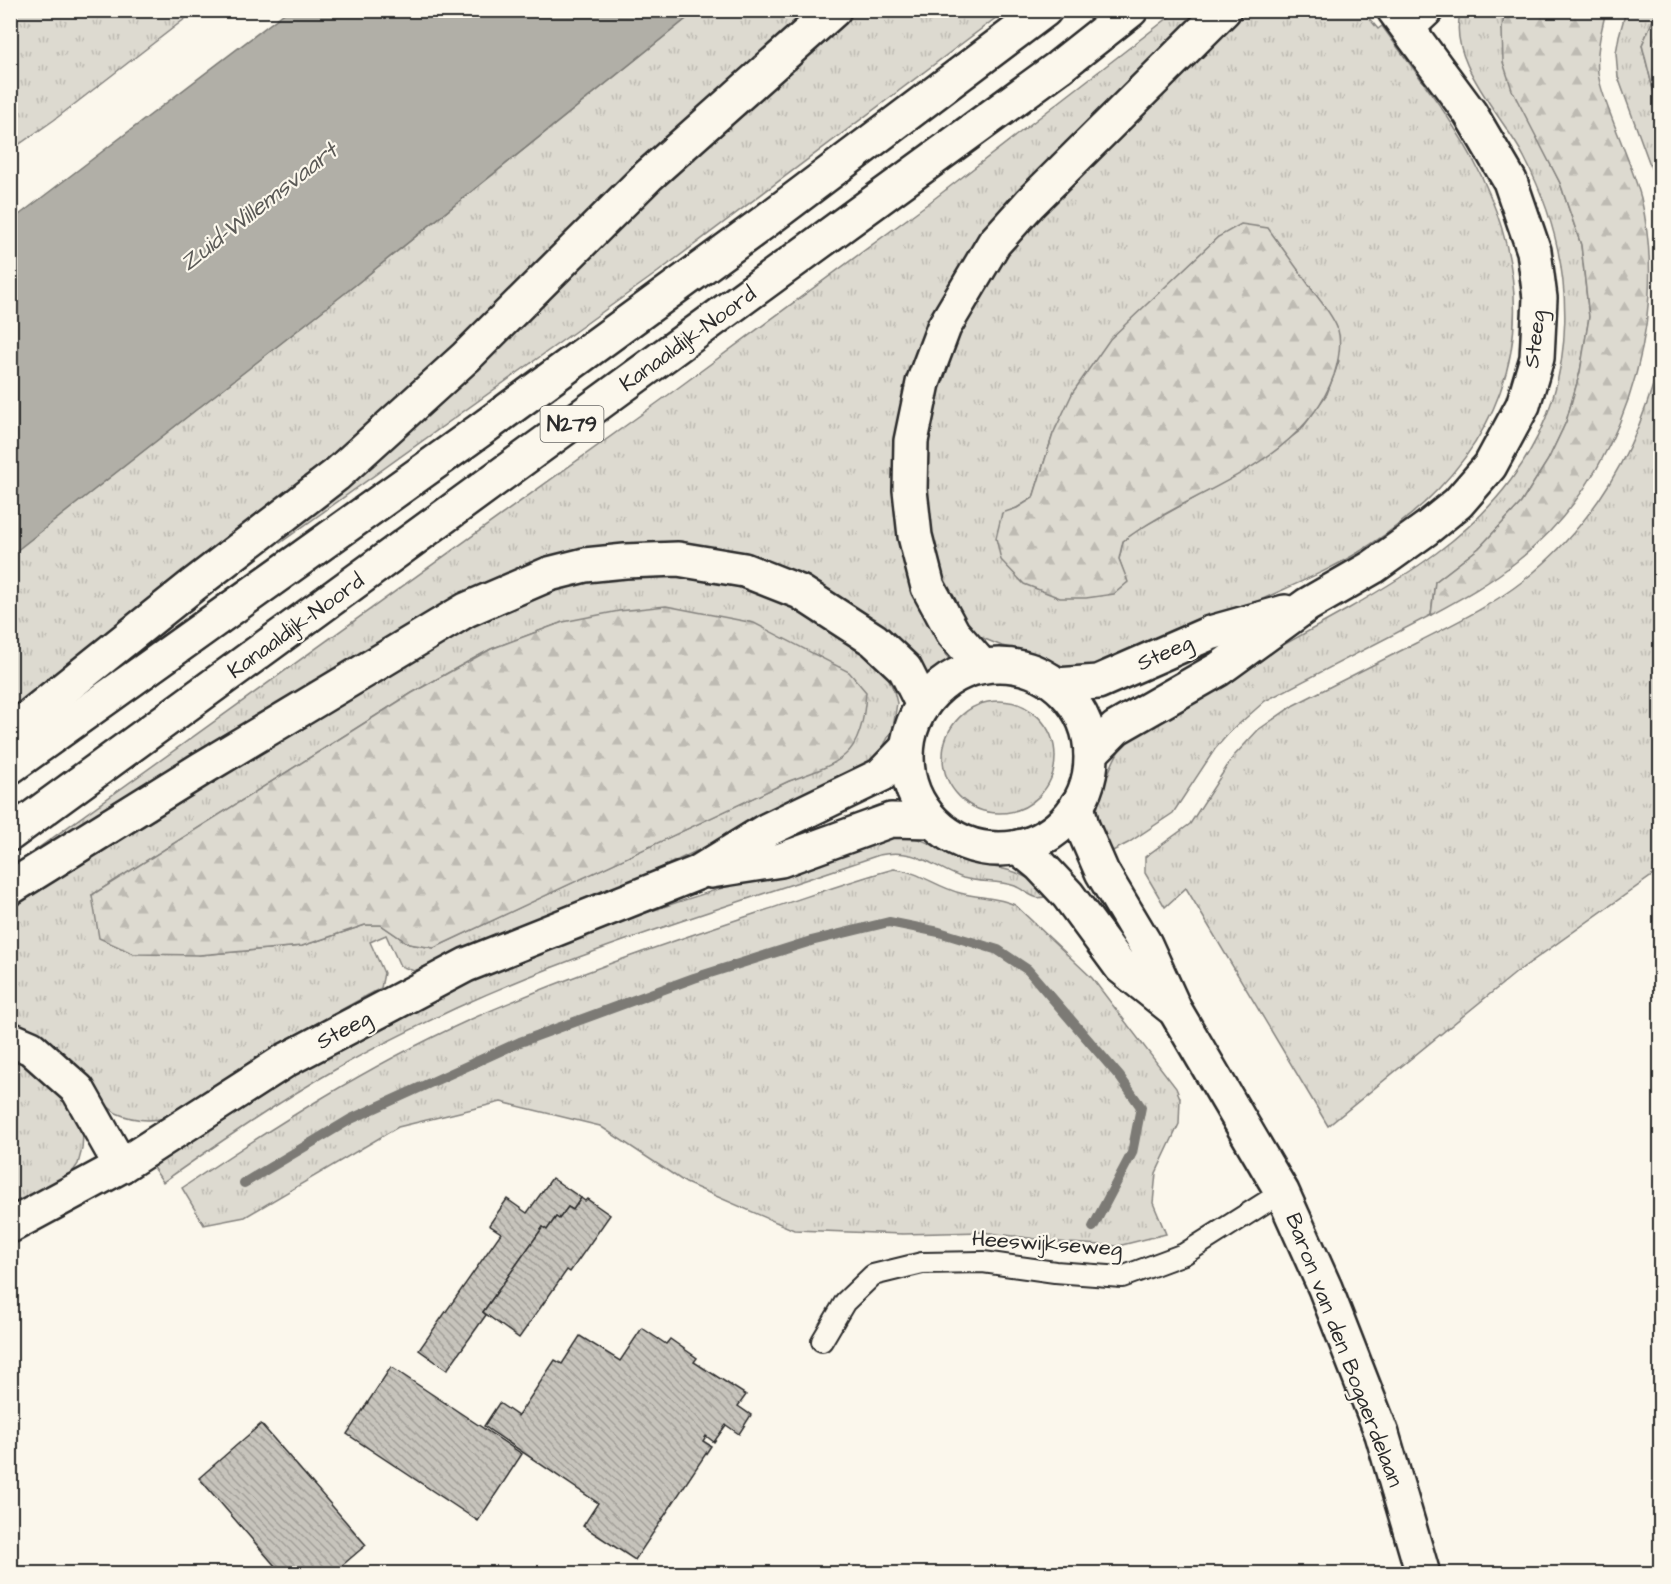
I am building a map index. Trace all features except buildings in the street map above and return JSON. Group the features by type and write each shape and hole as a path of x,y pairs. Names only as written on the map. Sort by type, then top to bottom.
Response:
{"main road":[{"path":"10,732 336,475 466,357 648,176 834,10"},
{"name":"N279","path":"10,767 479,431 764,223 1045,10"},
{"name":"Kanaaldijk-Noord","path":"10,834 1059,67 1131,10"},
{"path":"982,666 953,633 928,587 915,536 910,490 912,441 923,382 944,327 994,243 1030,203 1224,10"},
{"name":"Steeg","path":"1091,753 1116,728 1219,669 1307,605 1373,567 1426,529 1458,503 1490,465 1523,405 1537,358 1540,298 1534,251 1510,181 1410,16"},
{"path":"10,888 201,769 466,610 549,574 585,565 625,561 678,560 744,570 800,592 874,640 905,669 923,705"},
{"name":"Steeg","path":"1057,685 1098,682 1210,633 1307,605"},
{"path":"1002,665 1040,674 1057,685 1071,699 1081,716 1088,734 1091,753 1090,772 1085,789 1077,806 1066,820 1052,832 1035,841 1018,847 994,849 972,845 950,835 932,821 912,787 908,768 908,748 913,726 923,705 939,687 959,674 982,666 1002,665"},
{"name":"Steeg","path":"10,1226 121,1166 286,1060 466,965 697,873 767,831 881,775 908,748"},
{"name":"Baron van den Bogaerdelaan","path":"1077,806 1082,826 1102,872 1146,944 1175,1011 1282,1192 1325,1288 1382,1434 1423,1574"},
{"name":"Steeg","path":"697,873 781,860 891,820 932,821"},
{"name":"Baron van den Bogaerdelaan","path":"1018,847 1040,865 1068,895 1121,967 1175,1011"},
{"path":"10,1039 31,1047 78,1090 121,1166"}],"lane":[{"name":"Heeswijkseweg","path":"822,1341 845,1302 873,1275 922,1263 982,1262 1056,1272 1122,1277 1184,1254 1282,1192"}],"green space":[{"path":"10,11 195,11 54,120 11,150"},
{"path":"696,11 817,11 349,446 11,715 10,555 354,286"},
{"path":"850,11 1005,11 658,272 280,543 277,540 667,176"},
{"path":"1177,11 1213,11 921,346 922,606 950,662 928,677 859,611 606,551 31,863 26,857 671,393 930,202"},
{"path":"1245,11 1363,11 1378,29 1382,26 1440,106 1479,170 1507,247 1514,298 1512,346 1500,392 1480,435 1451,475 1414,512 1370,545 1305,580 1102,669 1067,668 1034,654 1002,646 980,637 961,619 942,582 926,516 924,452 940,377 960,327 1005,254 1045,206 1162,88","holes":["1218,237 1339,361 1327,394 1301,430 1254,465 1137,530 1123,541 1119,559 1127,582 1002,514 1033,498 1053,434 1180,274"]},
{"path":"1461,11 1505,11 1502,29 1538,139 1560,183 1581,245 1589,317 1580,372 1566,422 1548,460 1521,503 1479,548 1435,582 1431,615 1265,701 1230,732 1215,749 1173,813 1107,854 1098,831 1096,815 1111,768 1126,741 1150,723 1252,662 1348,609 1437,553 1476,519 1511,480 1534,443 1551,403 1561,363 1565,321 1563,279 1555,238 1542,197 1524,157 1468,67 1461,48 1458,29"},
{"path":"1505,11 1606,11 1598,49 1598,73 1641,198 1649,247 1649,298 1642,348 1629,398 1609,445 1584,489 1552,529 1516,562 1485,584 1431,615 1435,582 1479,548 1521,503 1548,460 1566,422 1580,372 1589,317 1581,245 1560,183 1512,90 1503,62 1502,29"},
{"path":"1626,11 1657,11 1642,45 1660,117 1660,202 1653,173 1618,77 1616,53"},
{"path":"1657,11 1660,11 1660,117 1642,45"},
{"path":"1241,224 1268,228 1336,324 1340,341 1338,359 1334,375 1319,406 1297,432 1271,454 1151,522 1123,541 1119,559 1128,582 1114,594 1086,598 1060,598 1024,584 1001,560 996,538 1002,513 1017,508 1033,498 1053,434 1073,392 1110,339 1218,237"},
{"path":"1660,360 1660,870 1517,972 1328,1126 1186,888 1165,907 1145,873 1145,857 1190,824 1233,757 1258,730 1294,705 1485,607 1523,581 1549,559 1592,509 1626,454 1651,392"},
{"path":"675,573 722,580 784,600 846,636 879,665 894,691 897,703 893,728 882,749 864,767 766,818 646,875 414,971 400,966 386,935 370,942 384,973 381,988 290,1038 165,1118 140,1120 116,1113 11,1029 11,904 435,641 561,586 602,578","holes":["563,622 834,763 789,781 434,948 409,944 381,925 365,925 302,946 199,955 92,895 412,693 491,649"]},
{"path":"666,606 754,623 849,672 866,692 861,726 850,749 839,760 825,767 789,781 434,948 409,944 381,925 365,925 302,946 199,955 134,954 99,938 92,895 412,693 491,649 563,622 619,611"},
{"path":"999,701 1021,705 1039,717 1051,735 1055,757 1051,779 1039,797 1021,809 999,813 977,809 959,797 947,779 943,757 947,735 959,717 977,705"},
{"path":"898,835 924,841 972,863 1015,872 1026,877 1048,895 1039,898 1009,884 963,878 914,856 892,853 879,855 666,926 508,985 456,1008 338,1068 271,1108 163,1182 152,1166 256,1096 340,1046 389,1020 490,973 641,915 743,881"},
{"path":"894,869 903,870 960,893 1002,900 1015,905 1092,978 1176,1088 1180,1098 1179,1124 1156,1173 1153,1203 1166,1234 1118,1246 1068,1243 982,1232 903,1234 794,1230 686,1183 600,1126 501,1102 398,1127 245,1217 204,1225 182,1188 321,1098 467,1021 539,990 649,950"},
{"path":"11,1054 43,1073 81,1121 83,1135 78,1164 69,1177 11,1212"}],"water":[{"name":"Zuid-Willemsvaart","path":"287,11 696,11 354,286 11,555 11,221"}],"waterway":[{"path":"244,1183 351,1119 520,1042 694,978 811,941 889,922 939,932 998,950 1028,970 1120,1077 1141,1107 1132,1153 1093,1227"}]}
